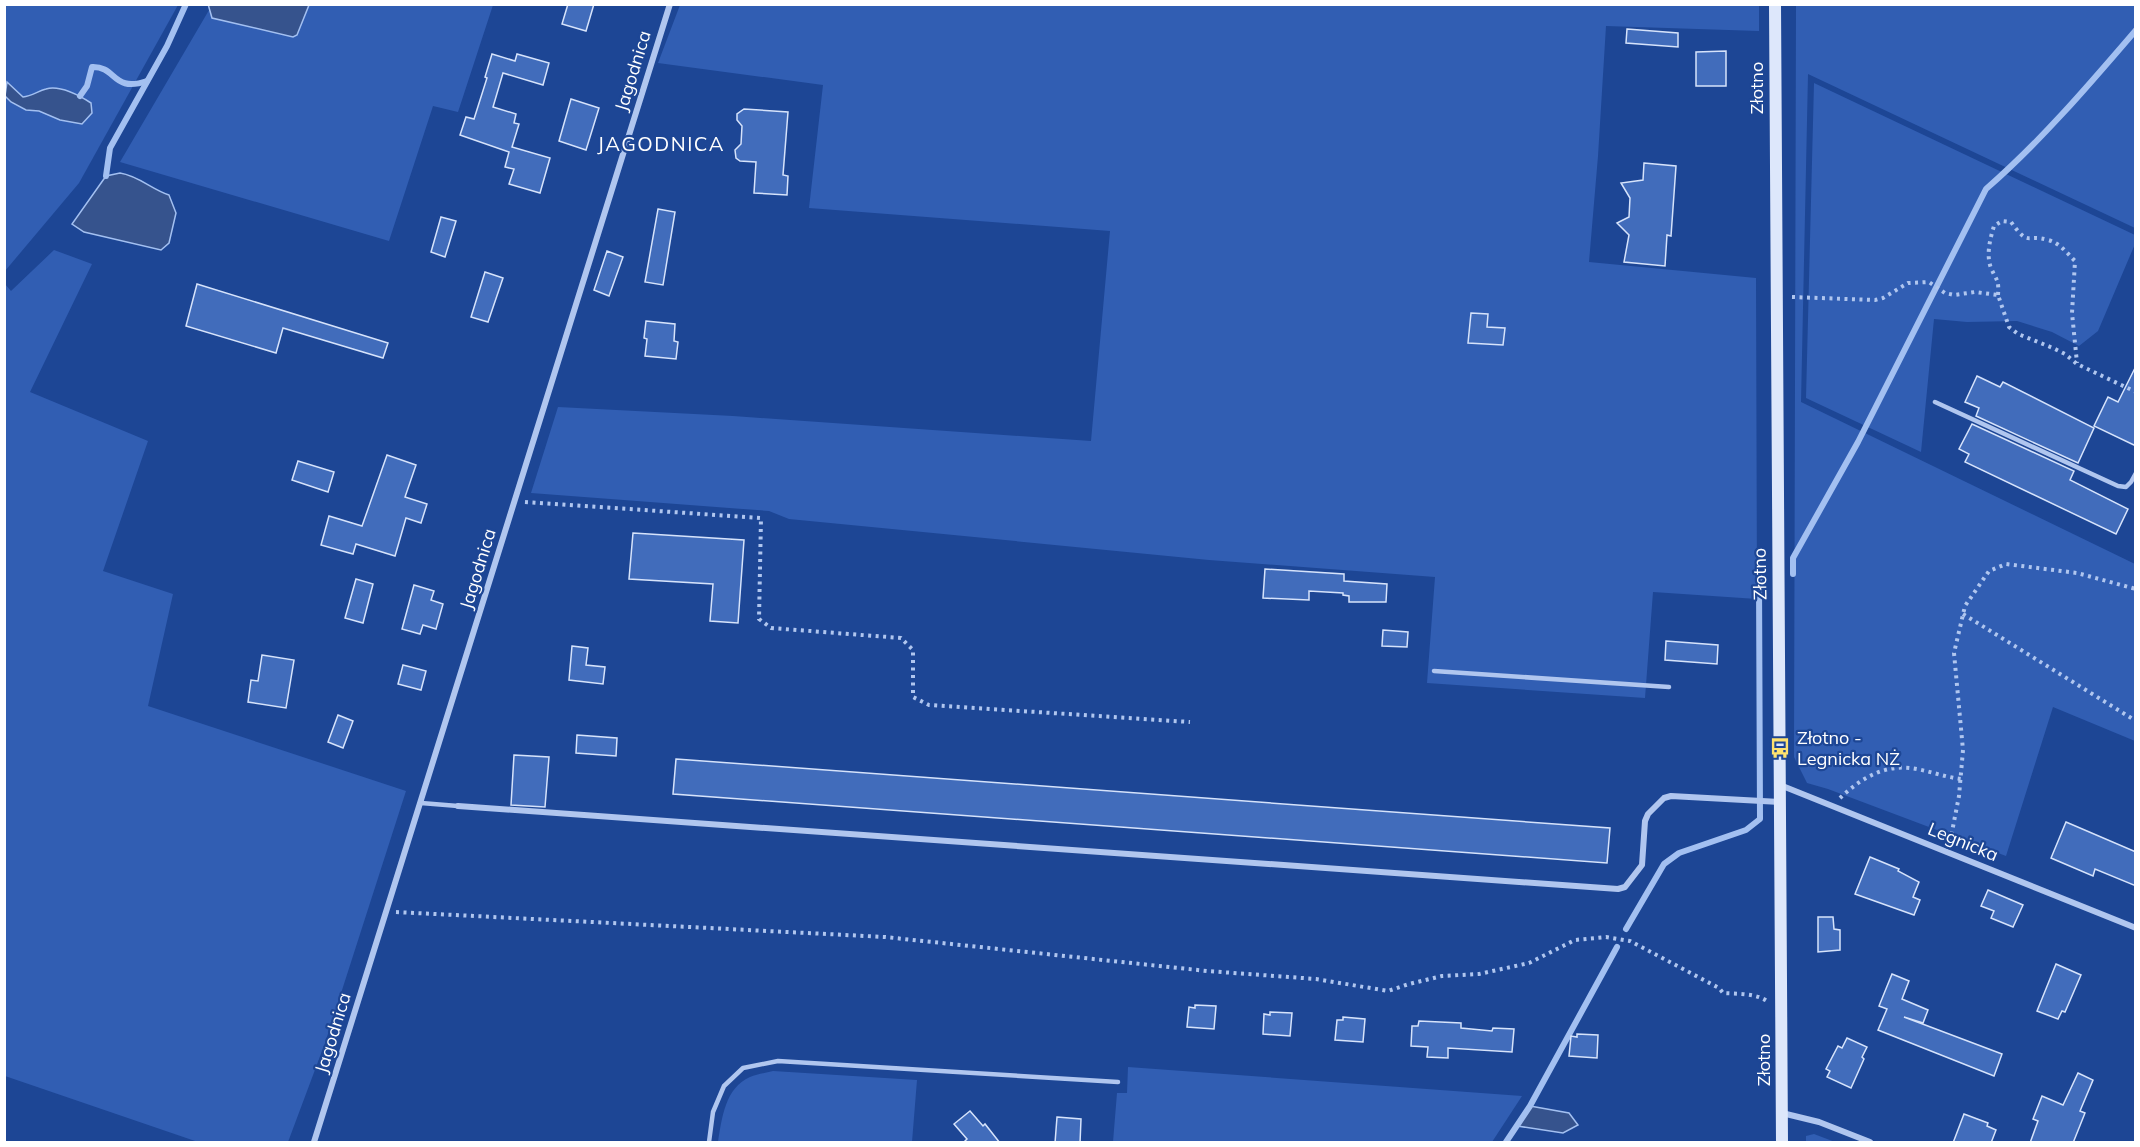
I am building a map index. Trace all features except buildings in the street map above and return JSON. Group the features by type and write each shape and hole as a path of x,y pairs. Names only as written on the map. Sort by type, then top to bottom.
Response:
{"street":[{"name":"Jagodnica","path":"314,1143 670,4"},
{"name":"Złotno","path":"1775,4 1782,1143"},
{"name":"Legnicka","path":"1779,785 2136,928"},
{"path":"458,806 1618,889 1625,887 1642,865 1645,821 1648,814 1664,798 1671,796 1780,802"},
{"path":"1782,1113 1819,1122 1870,1143"}],"lane":[{"path":"1935,402 2118,486 2126,487 2132,482 2136,473"},
{"path":"1434,671 1669,687"},
{"path":"421,803 458,806"},
{"path":"709,1143 713,1112 724,1086 743,1068 762,1063 778,1061 1118,1083"}],"path":[{"path":"2077,364 2072,313 2075,261 2065,250 2046,239 2028,239 2021,236 2012,222 2002,221 1994,226 1988,251 1990,268 1999,282 1998,295 2009,327 2018,334 2059,351 2077,364 2136,392"},
{"path":"1803,297 1875,300 1883,298 1908,283 1929,282 1945,293 1954,295 1975,292 1998,295"},
{"path":"515,501 761,518 759,619 771,628 901,638 913,650 913,697 929,705 1190,722"},
{"path":"1949,852 1961,779 1963,750 1954,653 1965,606 1989,571 2006,564 2077,573 2136,589"},
{"path":"1963,614 2136,721"},
{"path":"1832,806 1859,780 1888,769 1910,768 1961,779"},
{"path":"387,911 885,937 1316,979 1388,991 1442,976 1479,974 1529,963 1575,940 1621,938 1646,949 1660,959 1719,988 1724,993 1763,998 1781,1013"}],"shaded area":[{"path":"208,4 309,5 297,35 293,37 212,18"},
{"path":"5,5 178,5 79,183 5,271"},
{"path":"212,5 493,5 458,112 433,106 389,241 120,162"},
{"path":"680,5 1759,5 1759,31 1606,26 1589,262 1756,278 1757,599 1653,592 1645,698 1427,683 1435,577 1209,560 789,519 769,511 531,493 558,407 733,416 1091,441 1110,231 809,208 823,85 658,63"},
{"path":"1796,5 2135,5 2135,228 1808,74 1801,402 2135,564 2135,741 2053,707 2006,856 1807,783 1794,757"},
{"path":"7,82 23,97 52,88 70,92 91,103 92,113 82,124 60,120 39,111 26,110 5,96"},
{"path":"1814,83 2135,235 2135,244 2098,331 2079,346 2052,332 2017,321 1967,322 1934,319 1921,452 1806,398"},
{"path":"120,173 169,195 176,213 169,243 161,250 84,232 72,224 106,176"},
{"path":"54,250 92,264 30,392 148,441 103,571 173,594 148,706 406,791 325,1043 288,1142 198,1142 5,1076 5,284 11,291"},
{"path":"1128,1067 1522,1096 1492,1142 1113,1142 1117,1093 1127,1093"},
{"path":"773,1071 917,1080 912,1142 718,1142 726,1105 735,1088 750,1077"},
{"path":"1530,1106 1569,1113 1578,1125 1563,1133 1517,1126"},
{"path":"1814,1134 1835,1142 1806,1142 1806,1136"}],"waterway":[{"path":"106,176 110,148 167,46 186,4"},
{"path":"1793,574 1793,558 1858,442 1986,189 2045,132 2136,30"},
{"path":"80,96 87,86 92,67 106,70 127,84 147,81"},
{"path":"1626,929 1664,864 1679,853 1746,830 1760,819 1759,578 1761,577"},
{"path":"1506,1142 1530,1106 1617,947"}],"place":[{"name":"Złotno - Legnicka NŻ","path":"1780,748"}],"district":[{"name":"JAGODNICA","path":"661,144"}]}
